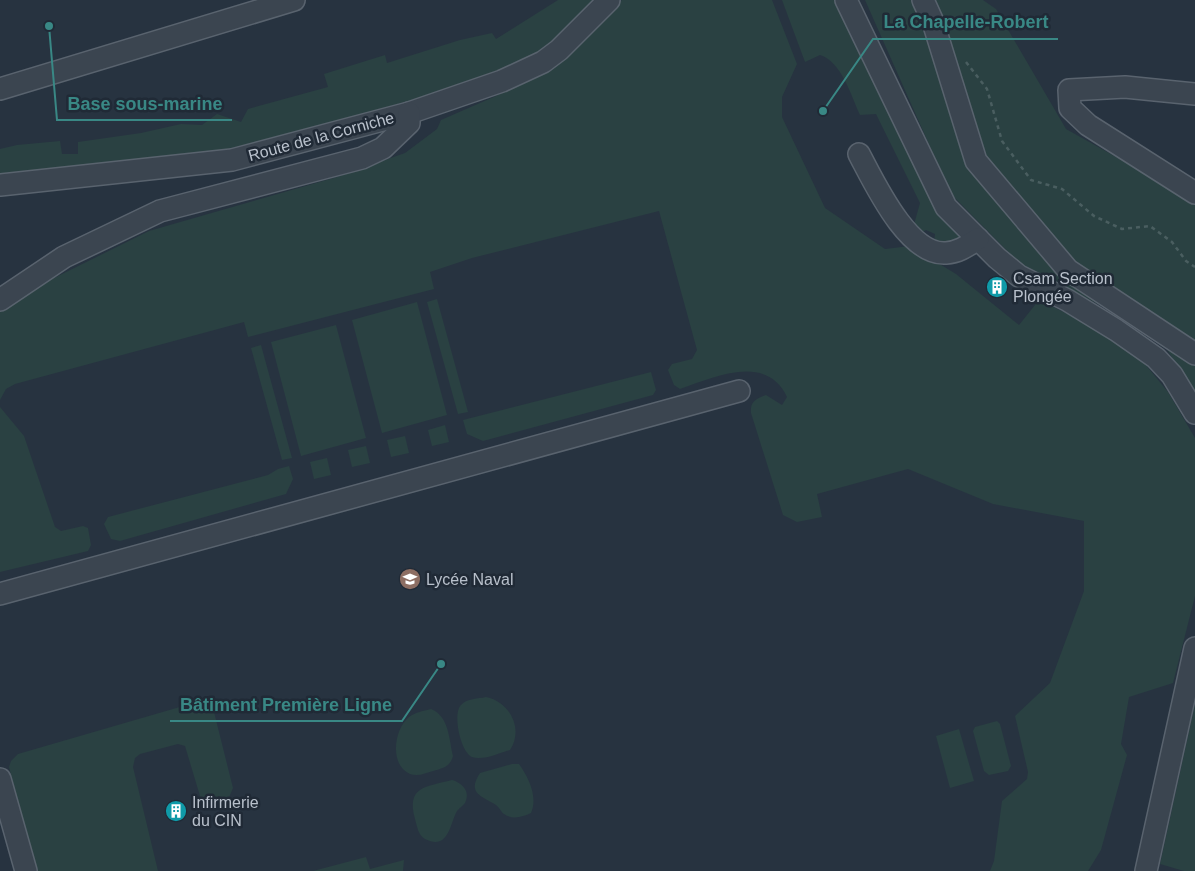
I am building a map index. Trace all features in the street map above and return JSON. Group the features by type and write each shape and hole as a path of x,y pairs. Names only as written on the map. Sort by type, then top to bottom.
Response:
{"street":[{"path":"0,89 294,0"},
{"name":"Route de la Corniche","path":"0,185 232,160 409,113 502,81 543,62 559,50 609,0"},
{"path":"846,0 946,207 1019,276 1067,300 1141,346 1192,396"},
{"path":"923,0 933,22 976,161 1068,270 1195,354"},
{"path":"1195,94 1125,87 1069,90 1070,108 1088,125 1195,193"},
{"path":"0,300 64,257 160,211 362,158 383,148 409,123 409,113"},
{"path":"859,154 889,210 909,235 927,248 944,253 961,250 978,239"},
{"path":"0,594 739,391"},
{"path":"1146,871 1195,648"},
{"path":"0,779 26,871"}],"path":[{"path":"959,59 966,62 987,89 1002,141 1031,180 1062,189 1094,216 1122,230 1150,226 1172,242 1186,261 1195,267"}],"green space":[{"path":"558,0 597,0 538,54 474,82 219,156 0,180 0,149 17,145 60,141 62,154 78,154 78,142 141,133 181,124 202,125 217,114 241,122 248,109 328,87 324,74 385,55 387,63 460,40 492,33 496,39"},
{"path":"622,0 772,0 797,64 782,97 782,117 825,208 885,249 910,246 956,274 1019,325 1039,300 1092,326 1136,353 1168,392 1195,438 1195,596 1173,683 1129,697 1121,744 1127,755 1101,850 1088,871 990,871 994,861 1002,801 1027,779 1028,772 1015,716 1050,683 1084,591 1084,521 993,504 908,469 817,494 822,517 797,522 783,515 751,413 751,406 754,401 766,395 782,405 787,397 778,384 766,376 753,372 739,372 709,379 680,389 674,385 668,370 672,364 692,359 697,350 659,211 472,258 430,272 434,289 248,337 244,322 15,384 6,389 0,400 0,312 48,281 149,231 337,177 405,153 437,129 441,120 496,96 551,67 574,40"},
{"path":"782,0 836,0 941,211 960,236 951,245 934,242 935,234 926,230 918,235 913,228 920,203 876,114 860,115 845,80 828,59 820,55 805,62"},
{"path":"865,0 983,0 996,9 1066,129 1195,201 1195,394 1161,340 1127,319 1020,264 951,194"},
{"path":"437,299 468,412 458,414 427,302"},
{"path":"417,302 447,415 382,433 352,320"},
{"path":"336,325 366,438 301,456 271,342"},
{"path":"261,345 292,458 282,460 251,348"},
{"path":"651,372 656,390 653,395 483,441 467,434 463,420"},
{"path":"0,407 24,436 55,527 61,531 83,526 88,528 91,545 88,551 0,572"},
{"path":"445,425 449,442 432,446 428,430"},
{"path":"405,436 409,453 391,457 387,440"},
{"path":"366,446 370,463 352,467 348,450"},
{"path":"327,458 331,475 314,479 310,462"},
{"path":"289,466 293,479 286,494 120,541 111,539 104,524 108,517 268,475 278,469"},
{"path":"486,697 502,704 508,710 515,725 516,734 510,750 476,758 468,754 464,748 459,733 457,716 458,710 463,703"},
{"path":"197,702 206,702 213,708 233,788 227,802 210,806 200,796 185,746 178,744 140,754 135,758 133,767 158,871 36,871 9,767 11,761 18,754"},
{"path":"1195,704 1195,871 1184,871 1160,864"},
{"path":"431,709 437,712 445,722 453,756 450,763 443,768 422,774 410,774 403,769 396,755 397,738 409,717"},
{"path":"997,721 1000,724 1011,766 1008,771 989,775 984,771 973,731 975,727"},
{"path":"959,729 974,781 950,788 936,736"},
{"path":"512,764 519,764 529,781 533,794 531,813 525,816 507,816 496,805 478,794 475,790 476,780 480,773"},
{"path":"452,780 464,788 467,799 457,811 444,839 433,842 425,839 419,833 417,827 413,800 420,790"},
{"path":"366,857 370,869 404,860 403,871 313,871"}],"place":[{"name":"Base sous-marine","path":"49,26"},
{"name":"La Chapelle-Robert","path":"823,111"},
{"name":"Csam Section Plongée","path":"997,287"},
{"name":"Lycée Naval","path":"410,579"},
{"name":"Bâtiment Première Ligne","path":"441,664"},
{"name":"Infirmerie du CIN","path":"176,811"}]}
